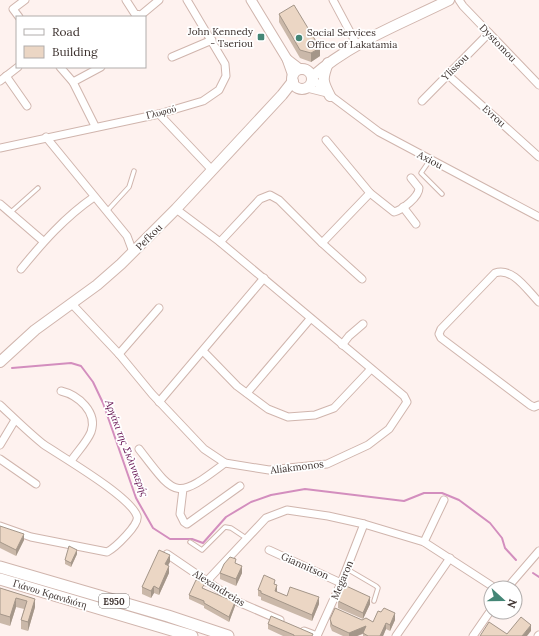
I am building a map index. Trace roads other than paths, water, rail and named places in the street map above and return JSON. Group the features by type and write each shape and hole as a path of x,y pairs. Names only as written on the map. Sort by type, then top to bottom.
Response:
{"main road":[{"name":"Pefkou","path":"0,362 35,330 70,303 97,285 133,252 176,210 282,95 303,78 357,45 449,0"},
{"path":"327,63 323,75 323,83 328,95"},
{"name":"Γιάνου Κρανιδιότη","path":"0,567 87,594 168,616 228,636"},
{"name":"Γιάνου Κρανιδιότη","path":"0,579 192,636"}],"street":[{"path":"18,16 13,9 25,0"},
{"path":"126,0 135,14 140,15 160,0"},
{"name":"Γλυφού","path":"0,148 95,126 159,114 203,102 219,90 226,76 225,64 187,0"},
{"path":"251,0 287,59 303,78"},
{"path":"333,0 357,45"},
{"name":"Dystomou","path":"459,0 539,85"},
{"name":"Ylissou","path":"422,101 489,33"},
{"path":"172,57 212,40"},
{"path":"0,81 17,68"},
{"path":"61,68 73,82 95,126"},
{"path":"73,82 99,68"},
{"name":"Evrou","path":"448,75 539,157"},
{"path":"6,76 27,106"},
{"name":"Axiou","path":"303,78 328,95"},
{"name":"Axiou","path":"303,78 379,132 539,217"},
{"path":"159,114 212,170"},
{"path":"46,138 106,212 128,236 133,252"},
{"path":"326,140 370,193 394,212 403,207 419,191 411,178"},
{"path":"322,244 370,193"},
{"path":"220,242 260,199 270,195 279,200 322,244 362,279"},
{"path":"21,269 43,241 77,208 94,197"},
{"path":"0,204 43,241"},
{"path":"403,207 416,224"},
{"name":"Aliakmonos","path":"70,303 119,354 159,402 204,449 225,463 269,470 294,469 326,464 368,445 390,429 407,402 404,396 370,370 357,357 220,242 176,210"},
{"path":"128,236 143,242"},
{"path":"539,302 510,273 502,271 495,273 441,328 439,334 441,338 530,405 534,407 539,405"},
{"path":"159,402 264,278"},
{"path":"119,354 159,308"},
{"path":"247,393 310,319"},
{"path":"342,345 349,336 363,324"},
{"path":"203,351 237,386 268,409 288,417 315,415 334,408 370,370"},
{"path":"61,391 72,394 87,406 92,416 91,431 71,461"},
{"path":"0,405 15,420 44,444 71,461 125,500 137,516 137,522 114,549 108,552 31,537 0,526"},
{"path":"0,444 15,420"},
{"path":"139,449 164,481 175,489 187,489 200,482 225,463"},
{"path":"0,459 36,484"},
{"path":"183,489 180,514 184,522 187,524 240,486"},
{"path":"424,542 444,500"},
{"path":"206,582 266,518 287,510 328,516 364,524 424,542 483,580"},
{"name":"Megaron","path":"317,636 333,609 341,583 364,524"},
{"name":"Giannitson","path":"269,550 341,583"},
{"path":"514,580 539,552"},
{"name":"Alexandreias","path":"167,554 236,601 285,622"},
{"path":"396,636 450,558"},
{"path":"473,636 484,620"},
{"path":"298,628 317,636"}],"lane":[{"path":"430,160 421,170 421,173 442,194"},
{"path":"106,212 129,187 134,171"},
{"path":"11,212 38,188"},
{"path":"190,542 202,550 225,527 231,528 246,538"},
{"path":"347,569 378,588 374,601"}],"waterway":[{"name":"Αργάκι της Σκλινικερής","path":"12,368 71,363 81,366 93,382 103,403 136,498 153,528 170,539 192,539 203,543 226,517 251,502 271,495 305,489 404,501 424,493 442,493 459,500 490,523 502,538 505,548 516,560"},
{"name":"Αργάκι της Σκλινικερής","path":"533,573 539,577"}],"place":[{"name":"John Kennedy - Tseriou","path":"261,37"},
{"name":"Social Services Office of Lakatamia","path":"299,38"}]}
